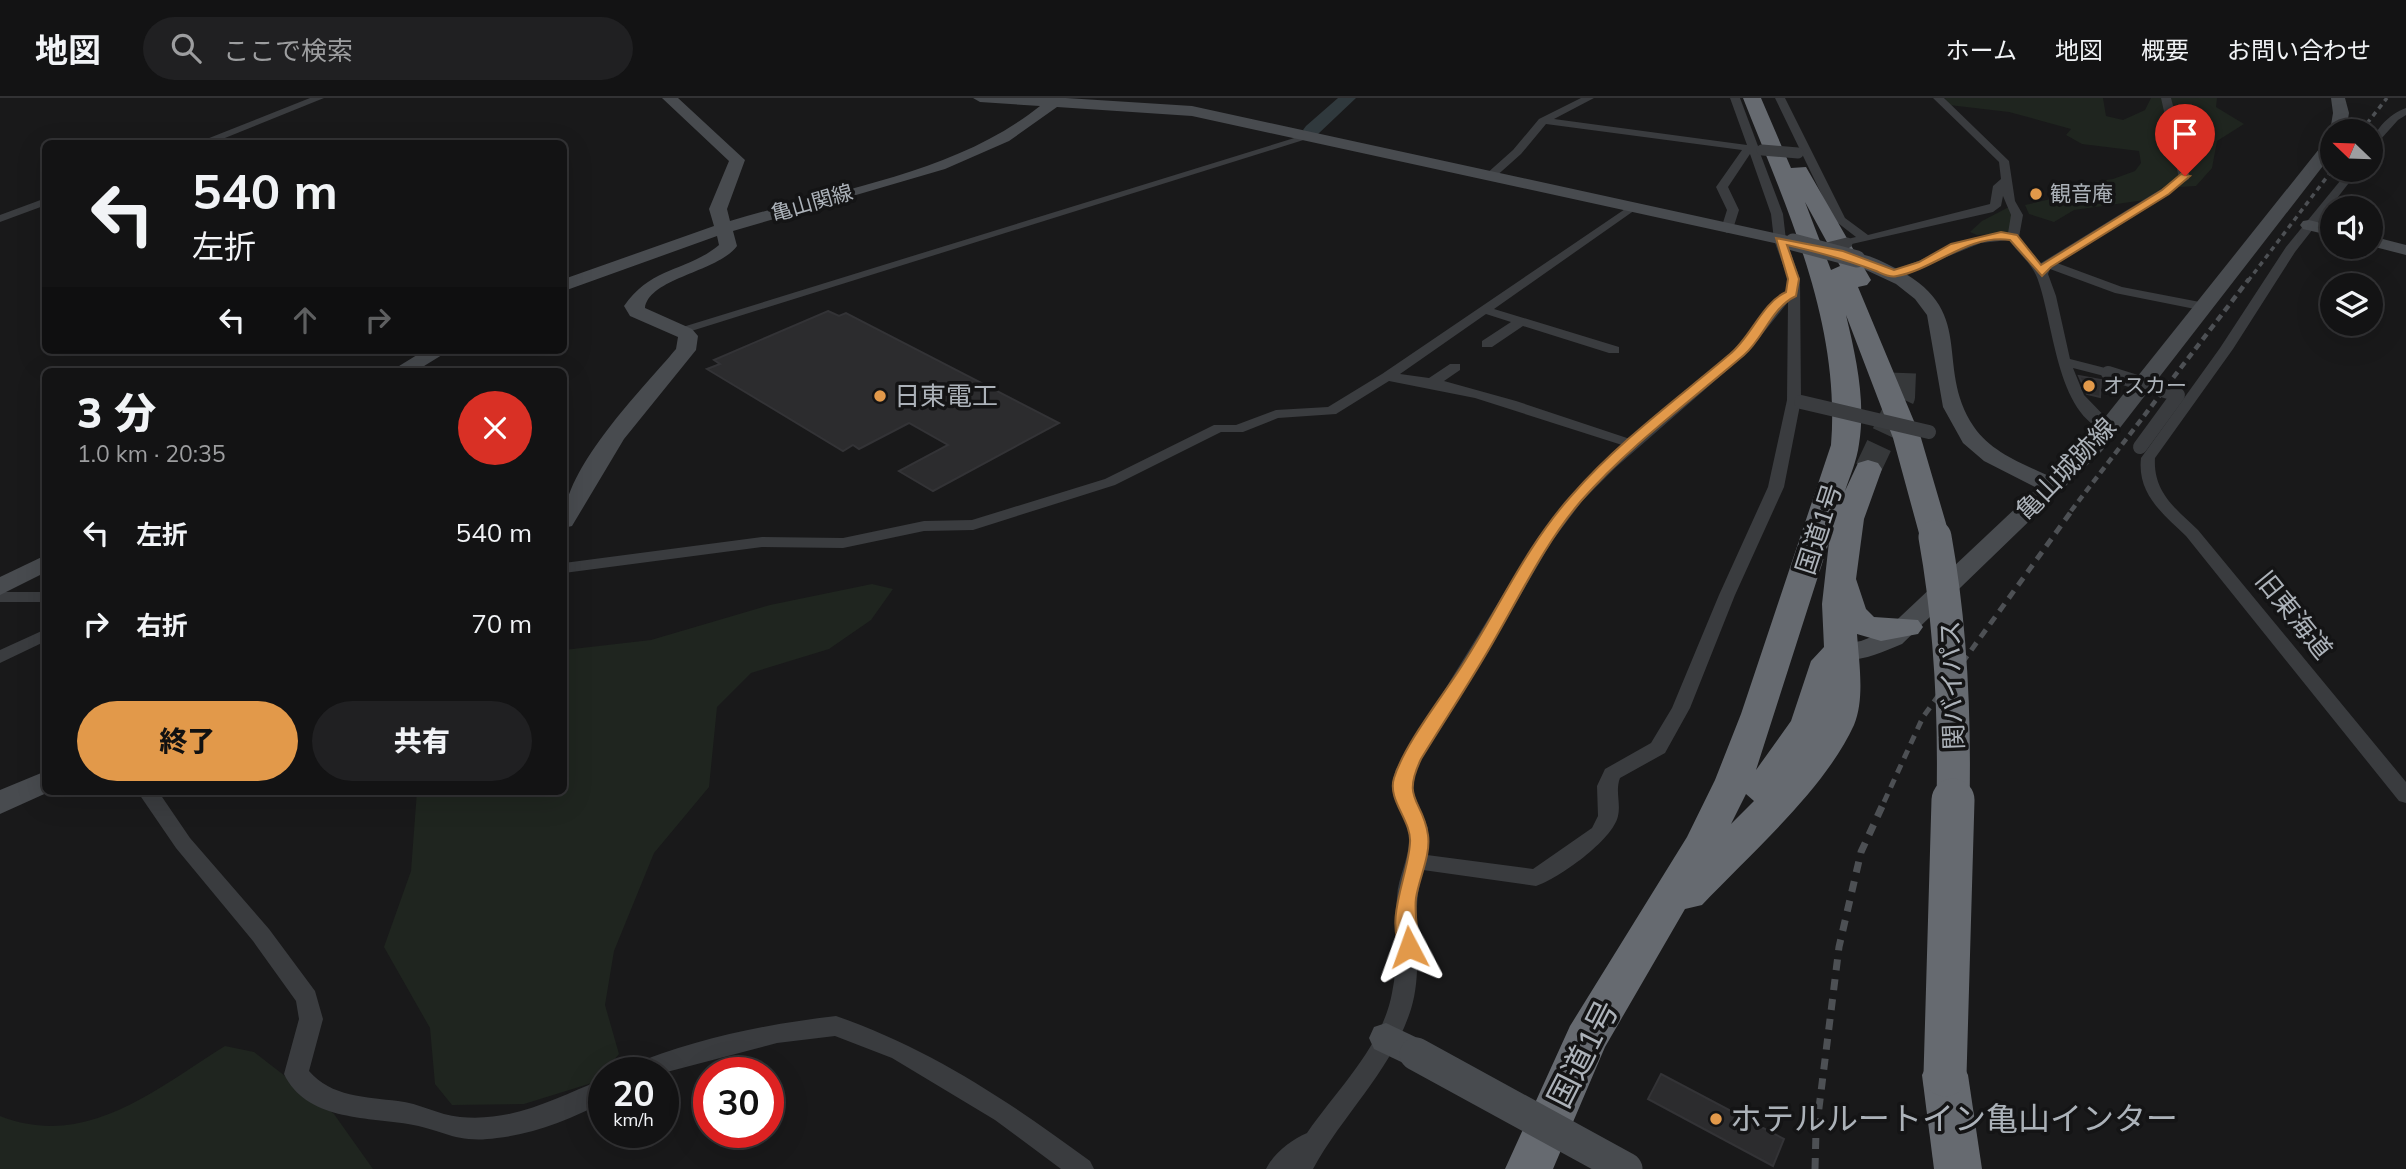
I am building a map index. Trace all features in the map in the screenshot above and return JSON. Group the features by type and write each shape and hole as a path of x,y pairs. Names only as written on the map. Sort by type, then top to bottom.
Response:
{"highway":[{"name":"国道1号","path":"1529,1169 1586,1039 1678,885 1719,811 1747,749 1830,499 1849,426 1848,381 1833,319 1752,98"},
{"path":"1764,98 1780,150 1855,310"},
{"path":"1780,150 1899,358"},
{"path":"1781,172 1855,310"},
{"name":"関バイパス","path":"1855,310 1907,438 1935,537 1951,621 1955,709 1945,941 1945,1076"},
{"name":"国道1号","path":"1644,944 1810,766 1829,740 1841,705 1839,583 1844,537 1868,469"},
{"path":"1678,885 1715,846 1785,761 1814,711 1828,661 1840,652 1820,642 1803,623 1830,499"},
{"path":"1844,537 1843,585 1849,615 1878,629 1906,627"},
{"path":"1945,1076 1950,1169"},
{"path":"1945,1076 1958,1169"}],"main road":[{"path":"567,517 610,443 686,350 688,336 637,312 634,306 645,289 663,277 707,260 728,246 719,209 737,160 669,98"},
{"path":"2337,98 2340,119"},
{"name":"亀山関線","path":"567,284 637,256 964,155 1009,134 1056,101"},
{"name":"亀山城跡線","path":"1840,652 1880,645 1906,627 2109,428 2320,159"},
{"path":"2309,225 2320,228"},
{"path":"1786,241 1823,249 1852,251 1916,290 1937,315 1953,408 1966,435 1994,457 2052,486"},
{"path":"2383,244 2406,250"},
{"path":"407,368 433,354"},
{"path":"0,587 42,564"}],"street":[{"path":"209,140 319,98"},
{"path":"980,98 1179,109 1786,241"},
{"path":"1489,177 1517,152 1543,121 1589,98"},
{"path":"1735,98 1840,220 1866,239"},
{"path":"1414,861 1535,878 1601,833 1608,816 1606,786 1612,775 1658,748 1681,708 1727,595 1776,487 1797,401 1792,294 1794,279 1777,214 1780,98"},
{"path":"1938,98 1999,154 2007,169 2009,201 2017,215 2013,237"},
{"path":"2045,268 2184,179 2184,168 2166,98"},
{"path":"2384,130 2393,118 2406,111"},
{"path":"1543,121 1780,150"},
{"path":"680,330 1308,137"},
{"path":"1727,229 1733,210 1723,195 1722,187 1746,152 1780,150"},
{"path":"1852,251 1866,239 1989,209 1995,206 1998,186 2007,179"},
{"path":"2146,467 2148,457 2309,225 2344,182"},
{"path":"0,219 42,203"},
{"path":"567,568 762,542 844,543 914,527 973,525 1110,482 1219,428 1238,429 1276,414 1331,411 1387,377 1631,208"},
{"path":"1893,274 1923,264 1955,246 1980,238 2013,237 2045,268 2119,290 2205,307"},
{"path":"2045,268 2072,390 2094,419 2109,428"},
{"path":"1279,1169 1314,1139 1401,1046 1400,1009 1409,947 1406,900 1420,844 1419,832 1406,803 1402,780 1412,758 1488,637 1524,570 1575,499 1633,443 1748,345 1782,298 1792,294"},
{"path":"1486,310 1614,350"},
{"path":"1487,344 1521,321"},
{"name":"旧東海道","path":"2065,362 2178,395 2140,447 2154,494 2192,533 2406,796"},
{"path":"1432,383 1455,368"},
{"path":"1387,377 1432,383 1633,443"},
{"path":"1797,401 1928,432"},
{"path":"0,597 42,597"},
{"path":"0,657 42,637"},
{"path":"0,803 42,783"},
{"path":"150,795 183,843 261,935 307,998 311,1019 296,1074 304,1086 326,1098 369,1111 411,1114 435,1124 485,1129 534,1119 588,1097"},
{"path":"679,1058 776,1033 836,1026 900,1051 1004,1112 1081,1169"},
{"path":"1401,1046 1626,1169"},
{"path":"1300,1169 1314,1139"}],"shaded area":[{"path":"1945,98 2103,98 2106,116 2123,120 2145,110 2151,98 2217,98 2216,107 2244,124 2217,141 2212,168 2196,186 2162,188 2145,200 2074,210 2054,222 2029,214 2025,205 2055,198 2074,185 2113,179 2135,171 2141,163 2139,151 2082,144 2066,135 2071,129 2009,112 1949,105"},
{"path":"2007,208 2012,220 2008,233 1977,235 1970,232 1982,221"},
{"path":"872,584 893,589 871,620 829,649 751,673 717,707 709,787 654,853 614,951 605,1005 619,1054 616,1057 588,1057 588,1084 524,1104 452,1105 435,1084 430,1028 384,947 411,871 417,795 567,795 567,650 651,640 770,605"},
{"path":"225,1046 254,1052 334,1114 373,1169 0,1169 0,1116 32,1125 62,1125 91,1120 146,1096"}],"building":[{"name":"日東電工","path":"828,311 839,316 846,313 1059,423 933,491 899,471 948,445 909,423 859,449 853,445 843,451 707,369 720,364 714,360"},
{"name":"オスカー","path":"2079,376 2101,380 2100,397 2087,394"},
{"name":"ホテルルートイン亀山インター","path":"1661,1074 1784,1139 1773,1166 1648,1099"}],"waterway":[{"path":"1312,130 1348,98"}],"tunnel":[{"path":"1868,469 1902,397 1903,373"}],"railway":[{"path":"2370,119 2387,98"},
{"path":"2248,281 2323,182"},
{"path":"2071,511 2249,279"},
{"path":"1884,802 1923,717 2073,509"},
{"path":"1815,1169 1816,1132 1839,947 1861,852 1885,800"}],"place":[{"name":"観音庵","path":"2036,194"},
{"name":"オスカー","path":"2089,386"},
{"name":"日東電工","path":"880,396"},
{"name":"ホテルルートイン亀山インター","path":"1716,1119"}],"route":[{"path":"1409,947 1406,900 1420,844 1419,832 1406,803 1402,780 1412,758 1462,681 1524,570 1575,499 1610,463 1748,345 1782,298 1792,294 1794,279 1780,240 1839,253 1893,274 1923,264 1955,246 2001,235 2013,237 2042,273 2046,265 2165,192 2185,176"}]}
